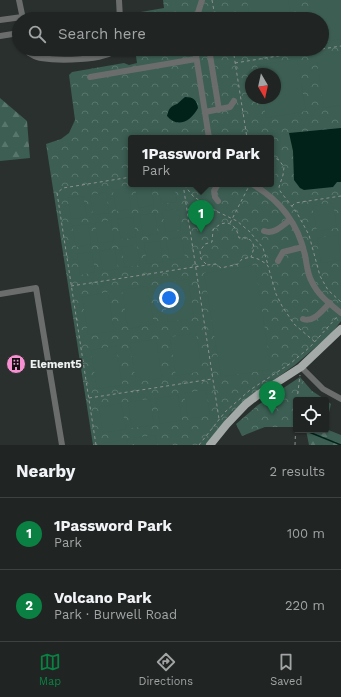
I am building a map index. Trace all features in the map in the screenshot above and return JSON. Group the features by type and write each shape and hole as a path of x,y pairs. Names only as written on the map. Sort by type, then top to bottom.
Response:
{"main road":[{"path":"210,445 246,404 259,394 301,371 341,329"}],"street":[{"path":"19,0 22,12"},
{"path":"119,0 120,12"},
{"path":"198,12 202,0"},
{"path":"0,20 12,19"},
{"path":"0,36 12,34"},
{"path":"35,56 39,58 88,59 99,56"},
{"path":"196,56 209,135"},
{"path":"210,56 219,110"},
{"path":"90,77 196,59"},
{"path":"205,112 230,107 234,101"},
{"path":"216,187 214,191 215,197 218,201"},
{"path":"256,187 268,194 286,212 298,233 312,282 320,295 341,313"},
{"path":"264,231 269,233 273,232 290,220"},
{"path":"278,261 283,252 303,247"},
{"path":"0,294 36,288 62,445"},
{"path":"303,319 311,319 330,303"},
{"path":"301,371 323,389 341,399"}],"path":[{"path":"212,0 214,12"},
{"path":"329,48 341,46"},
{"path":"234,56 247,135"},
{"path":"235,63 278,56"},
{"path":"274,158 279,160 284,167 283,175 278,187 302,220 309,235 317,268 323,283 341,302"},
{"path":"96,445 57,193 63,188 128,177"},
{"path":"183,187 219,418"},
{"path":"186,187 193,196 216,211 232,218 245,228 258,242 265,253 276,294 282,306 294,324 315,342"},
{"path":"230,224 249,187"},
{"path":"292,206 295,203 341,196"},
{"path":"187,210 194,203 201,201"},
{"path":"207,264 202,259 200,254 202,247 209,242 212,242 213,230 220,224 230,224 236,229 239,238 249,238 254,244 254,252 251,257"},
{"path":"71,286 207,264 216,264 221,268 238,264 242,259 251,257 261,260 268,266"},
{"path":"199,445 219,418 250,390 291,363 315,342 341,313"},
{"path":"297,397 301,371"},
{"path":"89,398 213,379"},
{"path":"295,433 295,445"}],"green space":[{"path":"163,0 341,0 341,321 332,333 295,365 251,396 230,414 206,445 93,445 46,144 61,139 69,133 75,120 69,75 72,72 124,63 129,65 137,63 136,56 329,56 329,12 141,12 164,8"},
{"path":"247,0 288,0 290,12 249,12"},
{"path":"308,0 341,0 341,39 329,41 329,12 310,12"},
{"path":"341,52 341,105 324,108 316,56 329,56 329,54"},
{"path":"297,59 306,111 266,118 264,104 281,104 281,68 258,68 257,65"},
{"path":"0,98 27,121 30,158 0,161"},
{"path":"274,164 279,167 274,176"},
{"path":"135,187 151,187 154,205 139,208"},
{"path":"158,187 174,187 177,202 161,204"},
{"path":"128,188 131,209 116,211 113,190"},
{"path":"106,192 109,213 93,215 90,195"},
{"path":"83,196 87,217 71,219 68,198"},
{"path":"333,203 337,228 317,231 312,206"},
{"path":"178,209 181,230 166,232 162,211"},
{"path":"155,213 158,234 143,236 140,215"},
{"path":"133,217 136,237 121,240 117,219"},
{"path":"111,220 114,241 98,243 95,223"},
{"path":"88,224 91,244 76,247 72,226"},
{"path":"338,235 341,260 321,263 317,238"},
{"path":"182,237 185,258 170,260 166,240"},
{"path":"160,241 163,262 147,264 144,243"},
{"path":"137,245 140,265 125,268 121,247"},
{"path":"115,248 118,269 103,271 99,251"},
{"path":"92,252 95,272 80,275 77,254"},
{"path":"255,265 271,369 221,377 204,273"},
{"path":"188,279 194,318 168,322 162,284"},
{"path":"147,286 154,324 128,329 122,290"},
{"path":"108,292 114,331 88,335 82,297"},
{"path":"196,333 202,371 176,376 170,337"},
{"path":"156,339 162,378 136,382 130,343"},
{"path":"116,346 122,385 97,389 91,350"},
{"path":"300,377 312,391 321,397 293,397 293,427 265,427 242,436 236,424 258,405"},
{"path":"206,390 210,415 188,419 184,393"},
{"path":"178,395 182,420 160,424 156,398"},
{"path":"150,399 154,425 132,428 128,402"},
{"path":"121,403 126,429 103,433 99,407"},
{"path":"329,430 341,435 341,445 309,445 307,433 329,433"},
{"path":"155,435 157,445 134,445 133,438"},
{"path":"127,439 128,445 105,445 105,443"}],"shaded area":[{"path":"185,97 194,100 197,103 198,108 195,113 184,122 180,123 171,120 167,116 168,111"},
{"path":"341,128 341,182 337,182 333,187 304,190 300,188 294,180 293,151 289,133"}],"waterway":[{"path":"311,433 341,445"}],"place":[{"name":"1Password Park","path":"201,233"},
{"name":"Element5","path":"16,364"},
{"name":"Volcano Park","path":"272,414"}]}
